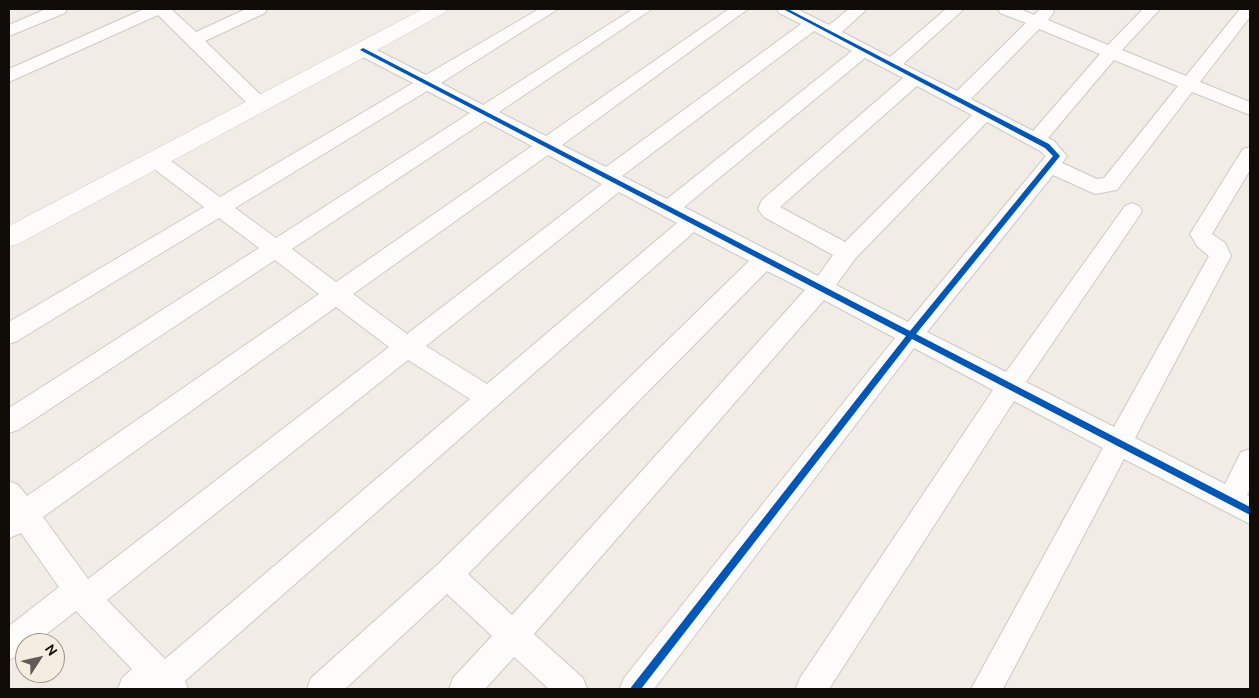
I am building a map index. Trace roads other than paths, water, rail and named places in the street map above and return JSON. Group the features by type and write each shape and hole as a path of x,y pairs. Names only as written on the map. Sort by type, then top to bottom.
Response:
{"street":[{"path":"9,31 59,9"},
{"path":"9,76 157,9"},
{"path":"162,9 260,104"},
{"path":"193,40 259,9"},
{"path":"9,334 550,9"},
{"path":"9,422 644,9"},
{"path":"692,222 156,682 14,511 336,293 740,9"},
{"path":"636,689 910,336 1057,156 1054,151 1036,140 785,9"},
{"path":"9,645 82,595 407,347 612,180 821,28 859,9"},
{"path":"891,64 956,9"},
{"path":"1006,9 1250,109"},
{"path":"960,100 1049,9"},
{"path":"1036,140 1111,52 1152,9"},
{"path":"1049,165 1095,187 1110,185 1187,83 1248,9"},
{"path":"9,237 363,50 431,10"},
{"path":"363,50 1240,506 1250,460"},
{"path":"668,209 864,50"},
{"path":"847,253 771,212 768,209 769,205 916,77"},
{"path":"464,689 514,636 821,288 847,253 985,114"},
{"path":"986,689 1220,256 1217,249 1205,240 1201,234 1250,154"},
{"path":"156,160 407,347 489,398"},
{"path":"810,689 1009,387 1132,211"},
{"path":"322,689 447,575 765,259"},
{"path":"447,575 572,689"}]}
